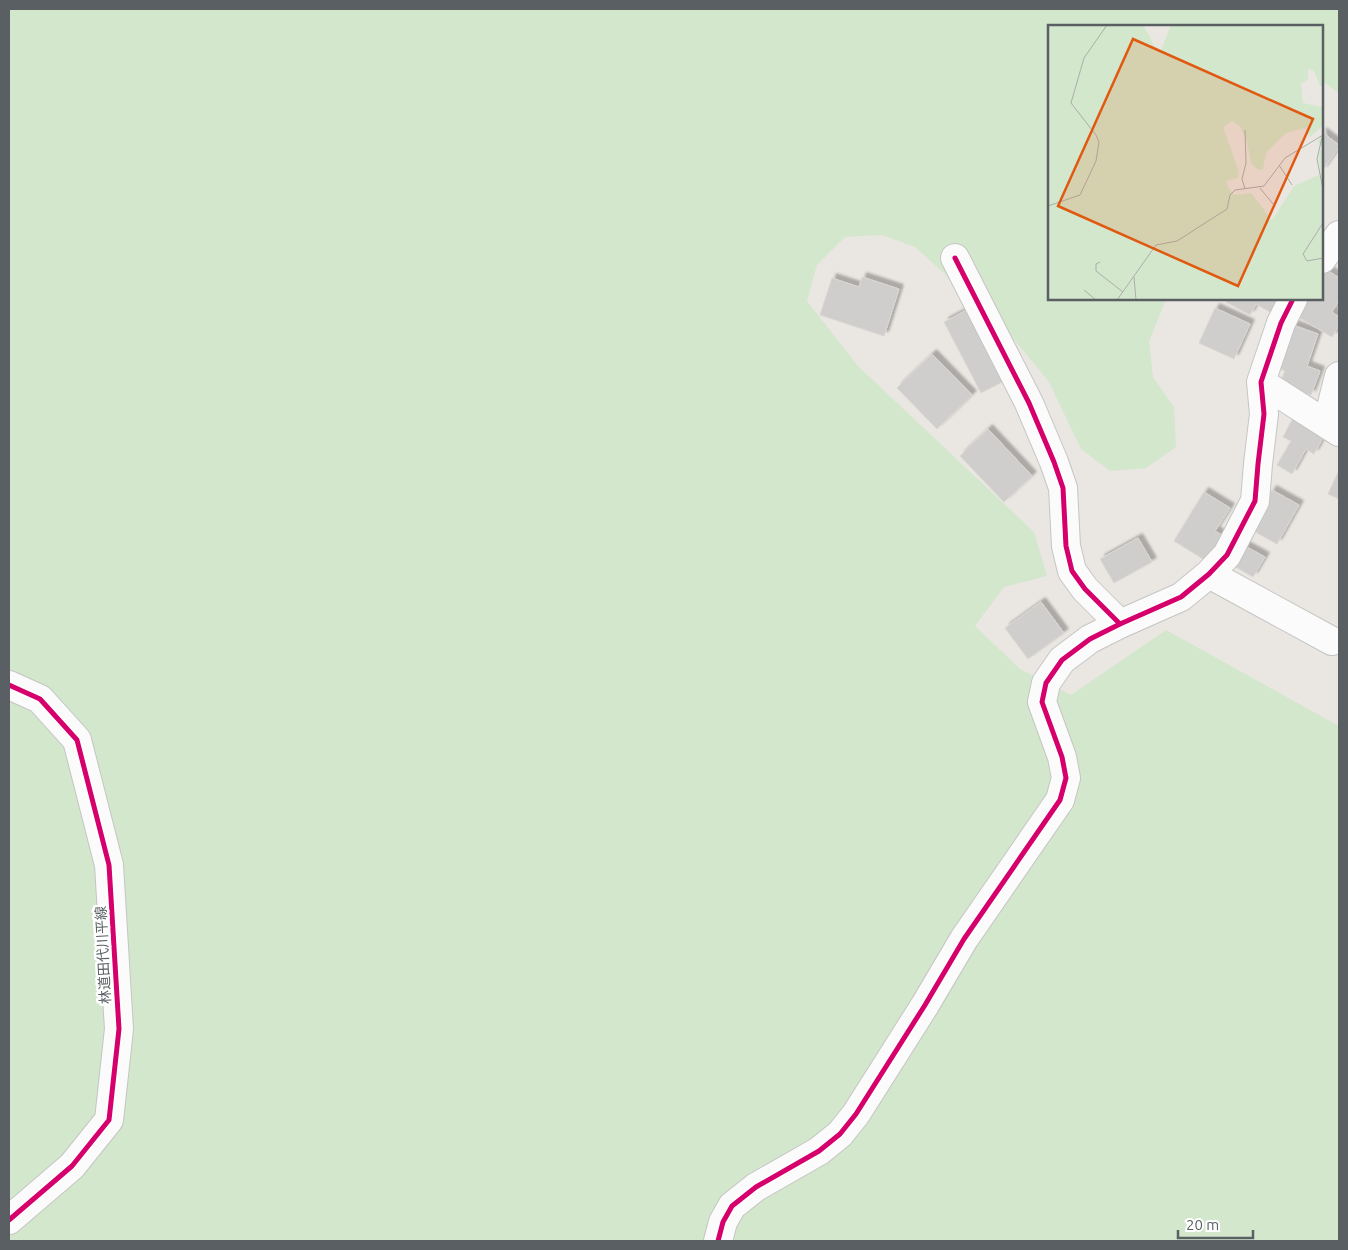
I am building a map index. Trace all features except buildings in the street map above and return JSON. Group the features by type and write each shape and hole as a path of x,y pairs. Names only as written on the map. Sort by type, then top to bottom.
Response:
{"street":[{"path":"1323,258 1339,235"},
{"path":"955,258 1029,403 1054,462 1063,488 1066,546 1072,571 1084,589 1120,624"},
{"path":"718,1241 722,1222 732,1206 756,1187 819,1151 840,1134 856,1114 964,939 1060,800 1066,778 1062,757 1042,702 1046,683 1062,660 1090,639 1181,597 1209,574 1227,555 1255,501 1264,414 1261,382 1281,323 1292,300"},
{"path":"1261,382 1333,428 1339,376"},
{"path":"1209,574 1332,641"},
{"name":"林道田代川平線","path":"9,685 40,698 77,740 109,865 119,1029 109,1120 72,1166 9,1220"}],"green space":[{"path":"9,9 1339,9 1339,93 1323,82 1323,25 1048,25 1048,300 1166,300 1149,342 1153,377 1174,407 1176,447 1146,468 1110,471 1081,449 1049,382 1002,325 915,247 882,235 845,237 817,265 807,301 858,366 1034,532 1047,576 1004,587 975,626 1020,669 1071,695 1166,630 1339,726 1339,1241 9,1241"}],"cycle path":[{"path":"955,258 1029,403 1054,462 1063,488 1066,546 1072,571 1085,589 1120,624"},
{"path":"718,1241 723,1222 732,1206 756,1187 819,1151 840,1134 856,1114 964,939 1060,800 1066,778 1062,757 1042,702 1046,683 1062,660 1090,639 1181,597 1209,574 1227,555 1255,501 1264,414 1261,382 1281,323 1292,300"},
{"path":"9,685 40,699 77,740 109,865 119,1029 109,1120 72,1166 9,1220"}]}
